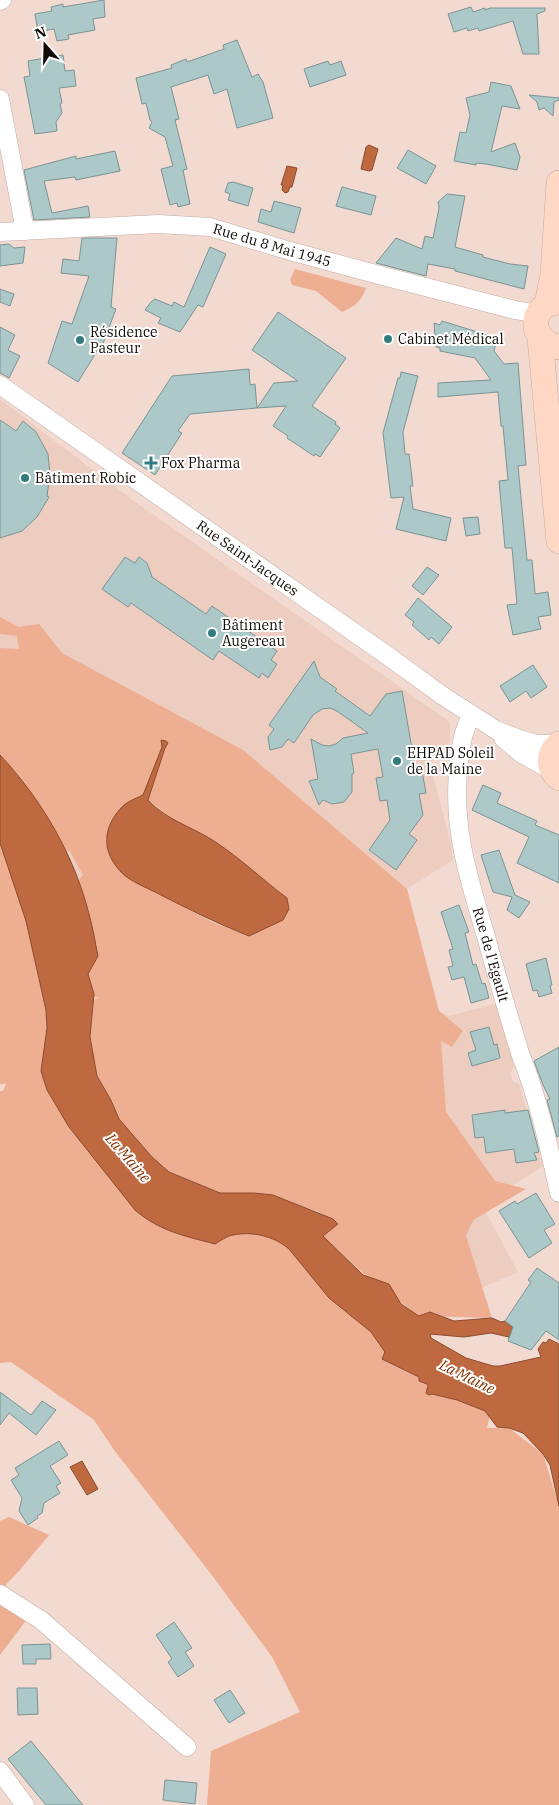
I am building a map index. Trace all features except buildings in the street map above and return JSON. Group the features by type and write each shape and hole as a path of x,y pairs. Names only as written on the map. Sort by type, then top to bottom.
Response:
{"main road":[{"path":"559,183 551,297 535,326 550,343 546,387 559,541"},
{"path":"546,387 559,355"},
{"path":"556,775 550,759 554,748 559,744"}],"street":[{"path":"0,99 24,231"},
{"name":"Rue du 8 Mai 1945","path":"0,232 158,224 210,227 374,274 515,310 551,297"},
{"name":"Rue Saint-Jacques","path":"0,385 472,715 496,730 519,740 536,744 559,744"},
{"name":"Rue de l'Egault","path":"472,715 465,727 457,776 458,824 469,880 520,1053 530,1077 553,1162 559,1193"},
{"name":"Rue Saint-Jacques","path":"496,730 511,746 556,775"},
{"path":"0,1594 41,1620 187,1747"},
{"path":"0,1771 25,1805"}],"shaded area":[{"path":"295,269 366,288 357,303 342,312 316,291 292,285 290,280"},
{"path":"0,399 131,499 450,722 450,742 430,764 451,844 453,860 407,889 439,1011 449,1016 498,1003 514,1067 510,1073 513,1082 519,1084 543,1166 482,1205 518,1272 419,1316 352,1266 323,1236 152,1157 0,755"},
{"path":"0,617 19,627 39,624 62,653 243,750 407,889 439,1011 463,1031 452,1047 441,1041 446,1112 495,1181 526,1189 473,1220 466,1236 492,1318 419,1316 367,1277 323,1236 319,1212 285,1199 245,1193 220,1193 169,1172 152,1157 119,1119 112,1100 97,1076 90,1037 94,1000 100,997 85,997 71,890 83,875 69,850 60,860 0,774 0,648 19,649 17,636 0,634","holes":["143,795 171,819 216,842 287,898 249,936 212,922 138,883"]},
{"path":"0,830 107,1152 285,1231 491,1410 487,1428 509,1428 543,1454 559,1506 559,1805 207,1805 211,1751 300,1712 272,1657 211,1574 114,1450 94,1420 11,1362 0,1363 0,1091 3,1091 6,1084 0,1084"},
{"path":"9,1517 49,1535 0,1591 0,1521"},
{"path":"0,1604 27,1619 0,1655"}],"water":[{"path":"369,145 378,149 372,170 369,171 361,169 366,147"},
{"path":"287,166 297,168 292,187 285,193 282,190 283,185 281,185"},
{"path":"161,740 168,743 148,800 172,819 208,837 226,849 287,898 289,909 283,920 249,936 138,884 125,876 115,865 110,857 107,840 111,822 125,804 143,795 162,747"},
{"name":"La Maine","path":"0,755 30,791 55,829 83,892 98,956 88,974 94,994 90,1037 97,1076 111,1100 119,1119 152,1157 169,1172 220,1193 273,1195 333,1219 338,1224 323,1236 363,1275 389,1284 401,1304 419,1316 430,1312 454,1321 492,1318 501,1322 505,1321 513,1327 509,1337 491,1333 464,1337 430,1334 431,1338 466,1358 493,1366 500,1366 541,1357 538,1349 543,1342 546,1343 549,1339 559,1344 559,1506 550,1465 543,1454 523,1433 509,1428 497,1427 485,1411 457,1400 432,1394 429,1395 426,1393 427,1384 419,1381 419,1377 382,1359 385,1352 371,1332 329,1298 289,1249 277,1241 255,1234 231,1236 215,1244 173,1232 153,1223 135,1210 69,1127 47,1090 41,1071 47,1028 46,1010 26,921 0,843"},
{"path":"82,1461 98,1489 87,1495 70,1467"}],"place":[{"name":"Cabinet Médical","path":"388,339"},
{"name":"Résidence Pasteur","path":"80,340"},
{"name":"Fox Pharma","path":"151,463"},
{"name":"Bâtiment Robic","path":"25,478"},
{"name":"Bâtiment Augereau","path":"212,633"},
{"name":"EHPAD Soleil de la Maine","path":"397,761"}]}
